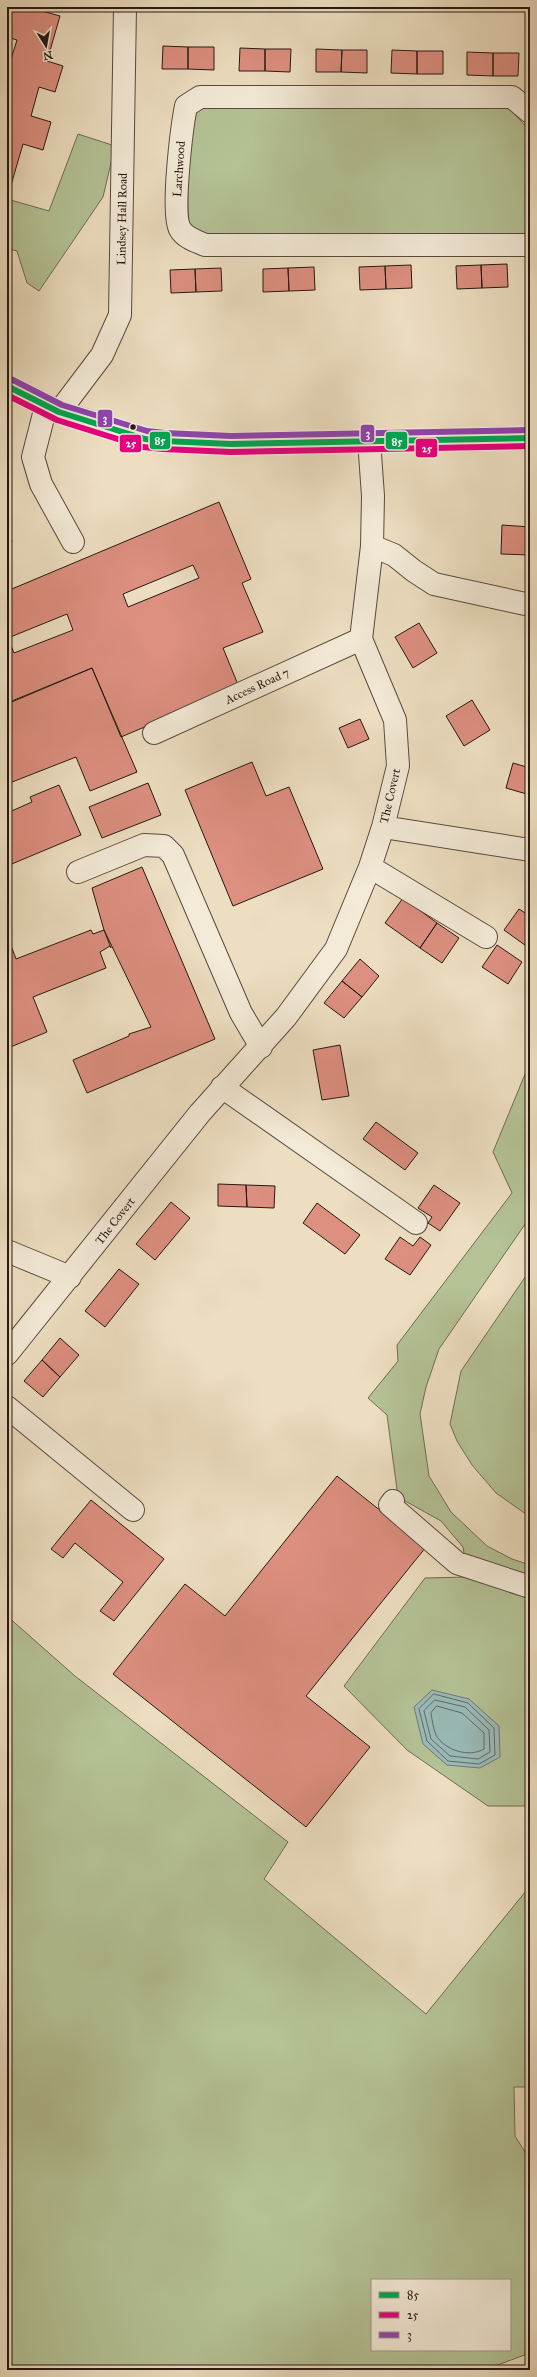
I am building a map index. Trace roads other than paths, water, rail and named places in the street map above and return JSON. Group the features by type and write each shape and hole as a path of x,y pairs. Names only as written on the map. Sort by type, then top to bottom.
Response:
{"street":[{"name":"Lindsey Hall Road","path":"52,409 102,354 120,315 125,7"},
{"name":"Larchwood","path":"530,112 512,97 200,97 186,106 183,122 177,203 179,228 188,238 205,246 530,245"},
{"path":"7,386 52,409 145,439 231,444 369,440 530,438"},
{"path":"52,409 33,457 40,484 73,542"},
{"name":"The Covert","path":"7,1354 70,1278 222,1087 261,1047 286,1017 336,950 370,867 383,827 398,766 395,720 361,639 372,546 374,496 369,440"},
{"path":"372,546 394,554 414,571 434,584 530,605"},
{"name":"Access Road 7","path":"154,734 361,639"},
{"path":"383,827 530,850"},
{"path":"78,872 144,845 164,846 172,855 241,1013 261,1047"},
{"path":"370,867 486,938"},
{"path":"222,1087 416,1223"},
{"path":"7,1251 70,1278"},
{"path":"7,1407 133,1510"},
{"path":"394,1501 390,1504 432,1543 457,1563 530,1587"}],"water":[{"path":"432,1690 469,1699 499,1726 500,1757 480,1768 447,1765 423,1744 414,1707"}]}
